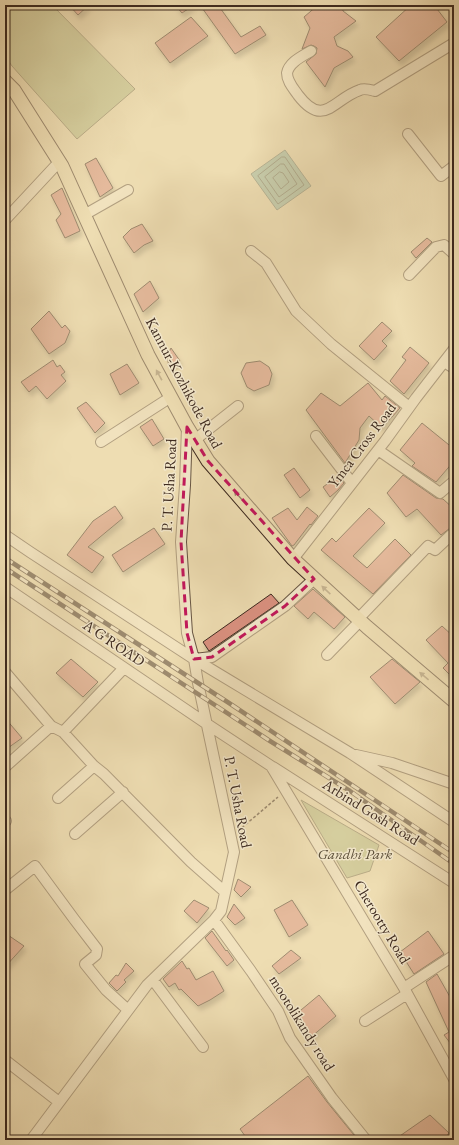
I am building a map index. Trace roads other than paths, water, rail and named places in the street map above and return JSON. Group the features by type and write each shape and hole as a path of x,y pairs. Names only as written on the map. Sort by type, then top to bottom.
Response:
{"main road":[{"name":"Kannur-Kozhikode Road","path":"5,81 14,90 59,162 148,355 187,427 196,439 208,461 293,559 359,620 454,701"}],"street":[{"path":"311,50 291,64 287,73 289,82 307,106 318,112 361,89 375,91 454,43"},
{"path":"408,134 441,176 454,166"},
{"path":"5,220 59,162"},
{"path":"84,215 128,190"},
{"path":"409,275 436,247 444,245 454,254"},
{"path":"251,250 266,263 296,312 331,344 409,407"},
{"name":"Ymca Cross Road","path":"293,559 454,349"},
{"path":"444,362 454,368"},
{"path":"101,442 171,397"},
{"path":"196,439 238,406"},
{"name":"P. T. Usha Road","path":"31,1140 128,1010 153,980 214,920 221,911 234,852 194,659 187,633 181,542 187,427"},
{"path":"316,436 352,483"},
{"path":"378,450 440,493 454,481"},
{"path":"5,535 194,659 350,753 454,822"},
{"path":"327,655 428,546 435,550 451,535 454,538"},
{"path":"194,659 212,657 285,606 314,579"},
{"name":"A G ROAD","path":"5,587 207,724"},
{"path":"63,732 124,668"},
{"path":"5,672 51,726 63,732 94,766 104,774 191,862 225,892"},
{"name":"Cherootty Road","path":"207,724 271,766 406,991 454,1079"},
{"path":"5,767 51,726"},
{"path":"350,753 392,763 454,784"},
{"path":"58,798 94,766"},
{"name":"Arbind Gosh Road","path":"271,766 454,882"},
{"path":"75,834 122,792"},
{"path":"5,890 35,866 74,919 98,948 96,955 85,964 106,990 128,1010"},
{"name":"mootolikandy road","path":"214,920 278,1011 290,1038 332,1098 366,1140"},
{"path":"365,1020 453,956"},
{"path":"153,980 204,1047"},
{"path":"5,1060 59,1102"},
{"path":"450,1140 454,1137"}],"water":[{"path":"285,150 311,186 277,210 251,174"}],"railway":[{"path":"5,558 229,703 454,853"},
{"path":"5,568 270,741 350,791 454,864"}],"park label":[{"name":"Gandhi Park","path":"355,854"}]}
